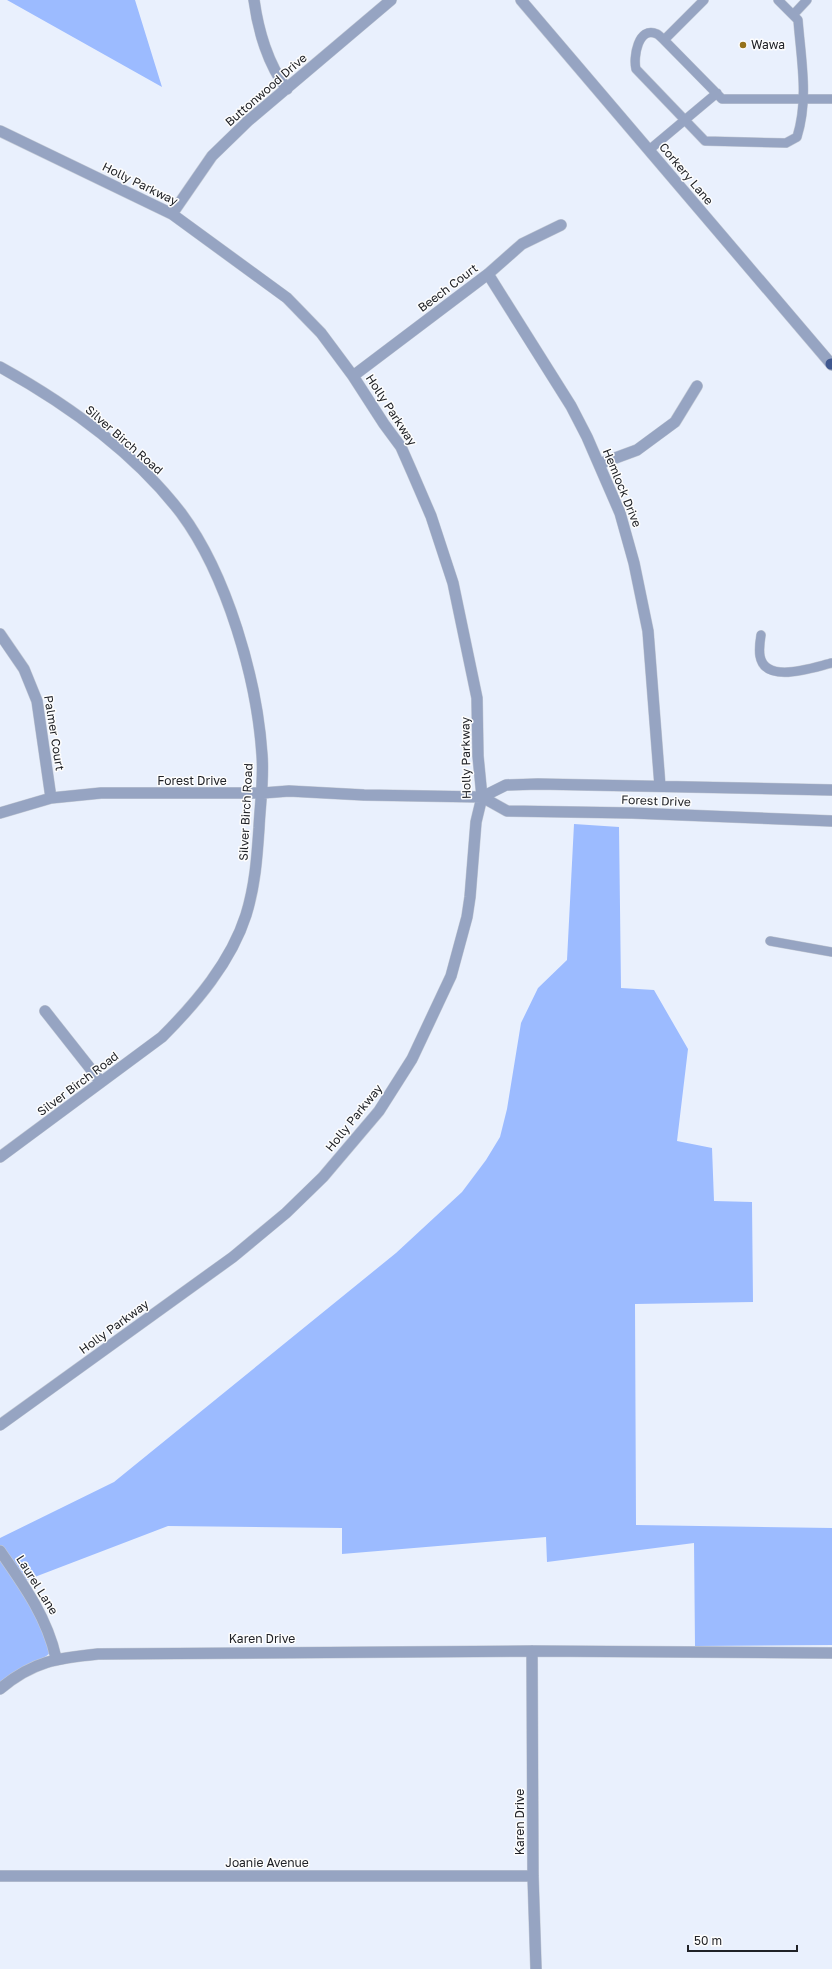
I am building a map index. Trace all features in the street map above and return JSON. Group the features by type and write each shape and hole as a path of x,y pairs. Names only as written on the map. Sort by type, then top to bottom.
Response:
{"street":[{"path":"254,0 259,25 270,57 279,79 286,89"},
{"name":"Buttonwood Drive","path":"172,214 212,156 248,120 391,0"},
{"name":"Corkery Lane","path":"521,0 832,365"},
{"name":"Holly Parkway","path":"0,131 172,214 287,298 321,333 353,376 384,424 401,447 431,516 443,551 454,591 476,692 478,717 478,756 482,797 476,822 467,917 451,976 412,1059 379,1111 312,1189 264,1232 163,1308 0,1424"},
{"name":"Beech Court","path":"353,376 488,274 522,244 561,225"},
{"name":"Hemlock Drive","path":"488,274 571,406 599,464 620,513 634,563 648,631 660,786"},
{"name":"Silver Birch Road","path":"0,367 67,408 106,439 147,475 170,500 191,528 208,558 222,590 249,672 260,738 263,793 255,877 245,917 220,970 162,1037 0,1157"},
{"path":"599,464 637,450 675,422 697,386"},
{"name":"Palmer Court","path":"0,634 24,669 37,701 51,798"},
{"name":"Forest Drive","path":"0,813 51,798 101,793 263,793 289,791 364,795 482,797 506,785 660,786 832,790"},
{"name":"Forest Drive","path":"482,797 507,811 632,813 832,820"},
{"path":"45,1011 101,1082"},
{"name":"Laurel Lane","path":"0,1551 44,1620 52,1641 56,1658"},
{"name":"Karen Drive","path":"532,1651 533,1876 536,1969"},
{"name":"Karen Drive","path":"0,1689 18,1675 56,1658 130,1652 532,1651 832,1654"},
{"name":"Joanie Avenue","path":"0,1876 533,1876"}],"lane":[{"path":"664,40 704,0"},
{"path":"778,0 798,20 804,99 801,123 797,137 786,143 705,141 636,69 634,62 636,49 641,38 649,33 656,33 722,98 804,99 832,99"},
{"path":"793,15 807,0"},
{"path":"649,150 716,93"},
{"path":"761,635 760,657 763,664 769,670 782,673 832,663"},
{"path":"770,941 832,952"}],"shaded area":[{"path":"7,0 135,0 162,87"},
{"path":"574,824 619,827 621,988 654,990 688,1049 677,1141 712,1148 714,1201 752,1202 753,1302 635,1304 636,1525 832,1528 832,1645 695,1646 694,1543 547,1562 546,1537 342,1554 342,1528 168,1526 19,1583 56,1648 0,1694 0,1538 114,1482 396,1253 462,1192 486,1160 500,1137 507,1109 521,1023 538,988 567,960"}],"place":[{"name":"Wawa","path":"743,45"}]}
